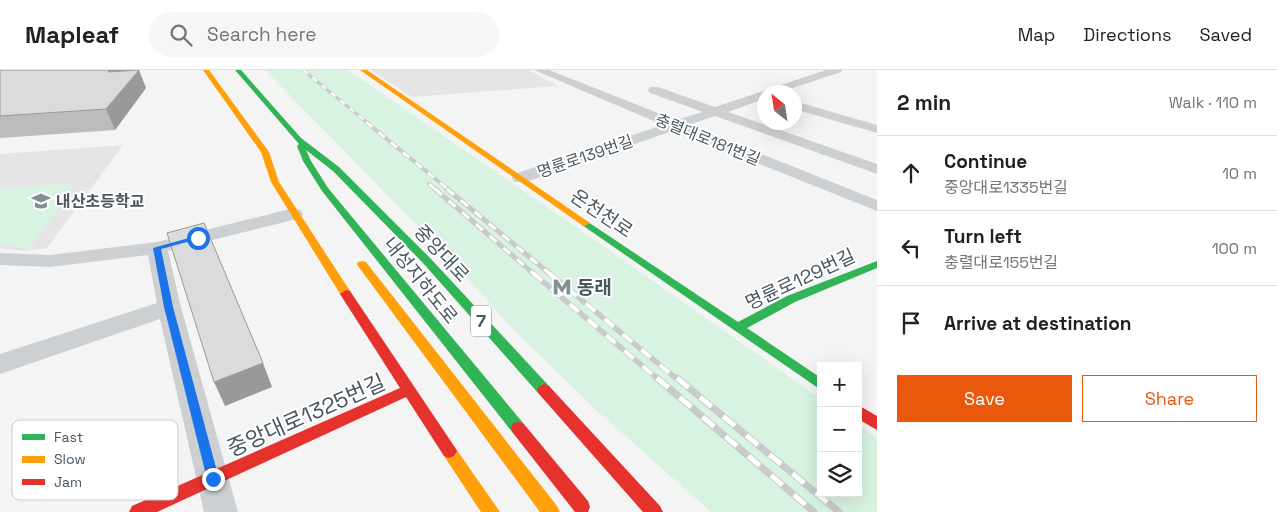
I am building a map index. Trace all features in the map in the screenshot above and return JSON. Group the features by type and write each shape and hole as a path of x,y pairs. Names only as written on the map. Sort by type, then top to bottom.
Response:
{"main road":[{"path":"206,70 265,152 286,171"},
{"name":"중앙대로","path":"238,70 298,140 336,169 427,262 654,512"},
{"name":"온천천로","path":"363,70 817,382"},
{"name":"내성지하도로","path":"298,140 307,161 325,189 582,507"},
{"path":"265,152 274,182 294,214 491,512"},
{"name":"내성지하도로","path":"356,256 551,512"},
{"name":"명륜로129번길","path":"739,327 791,299 877,264"},
{"name":"중앙대로1325번길","path":"178,494 409,390"},
{"path":"862,414 877,424"},
{"path":"615,470 638,512"},
{"path":"476,492 501,512"},
{"name":"중앙대로1325번길","path":"138,512 165,500"}],"street":[{"name":"충렬대로181번길","path":"539,70 877,206"},
{"name":"명륜로139번길","path":"793,85 836,70"},
{"path":"654,90 877,169"},
{"name":"명륜로139번길","path":"520,178 757,98"},
{"path":"802,107 877,129"},
{"path":"0,259 50,261 157,248 294,214"},
{"path":"157,248 168,307 221,512"},
{"path":"0,364 168,307"}],"shaded area":[{"path":"371,70 529,70 558,86 412,97"},
{"name":"내산초등학교","path":"123,145 47,248 25,251 0,248 0,154"}],"green space":[{"path":"265,70 348,70 817,396 817,497 862,497 862,428 877,438 877,512 711,512 595,409 511,327 453,262"},
{"path":"76,183 30,249 0,243 0,189"}],"building":[{"path":"0,70 109,70 108,72 139,70 106,109 0,116"},
{"path":"204,223 263,363 214,382 167,233"}],"railway":[{"path":"303,70 368,123"},
{"path":"366,122 449,190"},
{"path":"429,184 436,190"},
{"path":"435,189 534,274"},
{"path":"447,189 550,274"},
{"path":"533,273 659,380"},
{"path":"549,273 678,380"},
{"path":"657,378 814,512"},
{"path":"677,378 839,512"}],"traffic: fast":[{"path":"238,70 298,140 336,169 427,261 544,390"},
{"path":"301,146 307,161 325,189 518,428"},
{"path":"585,223 817,382"},
{"path":"739,327 791,299 877,264"}],"traffic: slow":[{"path":"206,70 265,152 275,182 346,294"},
{"path":"363,70 585,223"},
{"path":"362,264 551,512"},
{"path":"449,451 491,512"}],"traffic: jam":[{"path":"346,294 449,451"},
{"path":"178,494 409,390"},
{"path":"544,390 654,512"},
{"path":"862,414 877,424"},
{"path":"518,428 582,507"},
{"path":"138,512 165,500"}],"place":[{"name":"내산초등학교","path":"41,201"},
{"name":"동래","path":"562,287"}],"route":[{"path":"198,238 157,248 168,307 213,479"}]}
